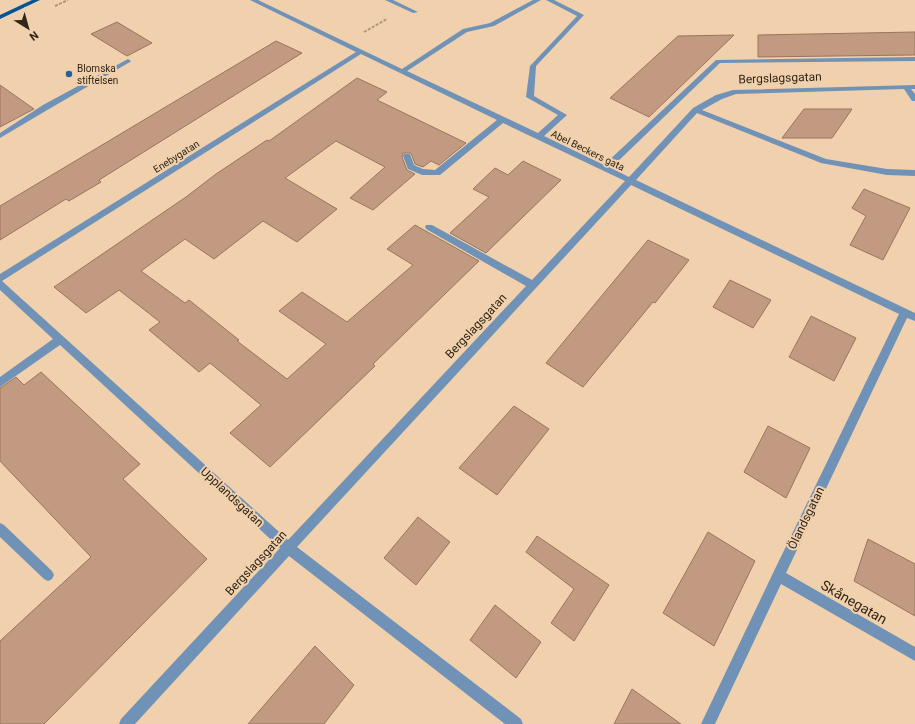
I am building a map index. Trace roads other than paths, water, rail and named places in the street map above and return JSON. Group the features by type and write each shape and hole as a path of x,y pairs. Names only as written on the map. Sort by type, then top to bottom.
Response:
{"main road":[{"path":"0,17 37,0"}],"street":[{"path":"388,0 415,12"},
{"path":"403,71 465,30 492,25 538,0"},
{"path":"539,137 564,116 530,97 532,66 582,15 549,0"},
{"name":"Abel Beckers gata","path":"257,1 910,315"},
{"name":"Enebygatan","path":"0,278 362,52"},
{"path":"605,169 718,61 915,59"},
{"path":"0,136 46,107 128,61"},
{"path":"911,87 915,99"},
{"name":"Bergslagsgatan","path":"126,724 696,110 736,92 911,87"},
{"path":"696,110 824,161 888,172 915,172"},
{"path":"407,156 411,167 422,172 437,173 503,119"},
{"path":"429,227 532,285"},
{"name":"Upplandsgatan","path":"0,284 288,548 516,724"},
{"name":"Ölandsgatan","path":"708,724 778,575 910,315"},
{"path":"0,383 60,338"},
{"path":"0,529 48,576"},
{"name":"Skånegatan","path":"778,575 915,654"}],"place":[{"name":"Blomska stiftelsen","path":"69,74"}]}
